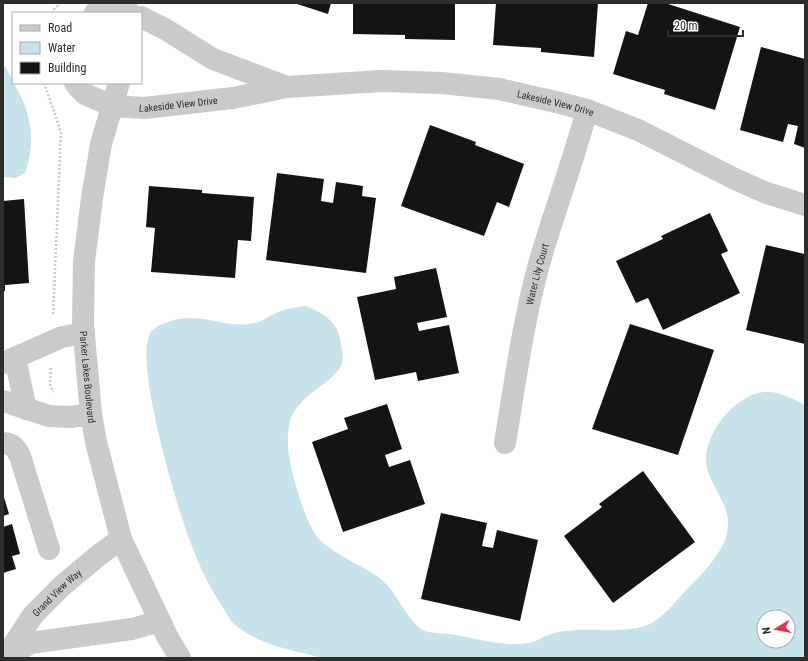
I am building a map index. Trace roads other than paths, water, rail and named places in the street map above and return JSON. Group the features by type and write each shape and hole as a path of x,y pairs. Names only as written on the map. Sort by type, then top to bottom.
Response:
{"street":[{"path":"96,12 99,10 114,8 127,12"},
{"name":"Lakeside View Drive","path":"142,18 165,29 213,59 238,70 287,87"},
{"name":"Lakeside View Drive","path":"76,84 85,94 112,106 144,108 233,98 287,87 382,81 442,83 499,89 587,110 638,130 764,192 805,205"},
{"name":"Parker Lakes Boulevard","path":"119,84 101,144 92,198 84,262 84,333 91,414 96,442 121,539 160,621 180,658"},
{"name":"Water Lily Court","path":"505,443 526,321 539,264 576,152 587,110"},
{"path":"26,409 9,361 62,337 84,333"},
{"path":"3,401 49,416 63,418 91,414"},
{"path":"3,442 15,446 20,456 48,549"},
{"name":"Grand View Way","path":"5,658 33,615 63,585 121,539"},
{"path":"8,658 30,643 132,629 160,621"}],"water":[{"path":"3,67 6,67 12,84 14,84 23,101 28,114 31,131 31,147 25,173 16,178 3,177"},
{"path":"306,306 327,318 335,326 338,332 343,357 339,369 334,375 298,405 291,419 288,435 290,459 295,483 304,511 312,529 322,542 335,552 377,576 390,588 409,617 421,629 431,633 450,634 489,642 519,644 532,642 548,635 560,632 576,630 634,629 654,622 669,609 710,565 717,556 726,536 728,517 726,509 710,477 706,461 710,439 716,427 724,416 734,407 744,399 755,394 766,392 776,393 785,395 803,404 805,406 805,658 323,658 276,646 243,631 231,621 210,587 198,562 185,527 159,434 147,369 147,345 152,331 161,324 171,321 193,318 244,325 263,320 273,314 291,308"}]}
